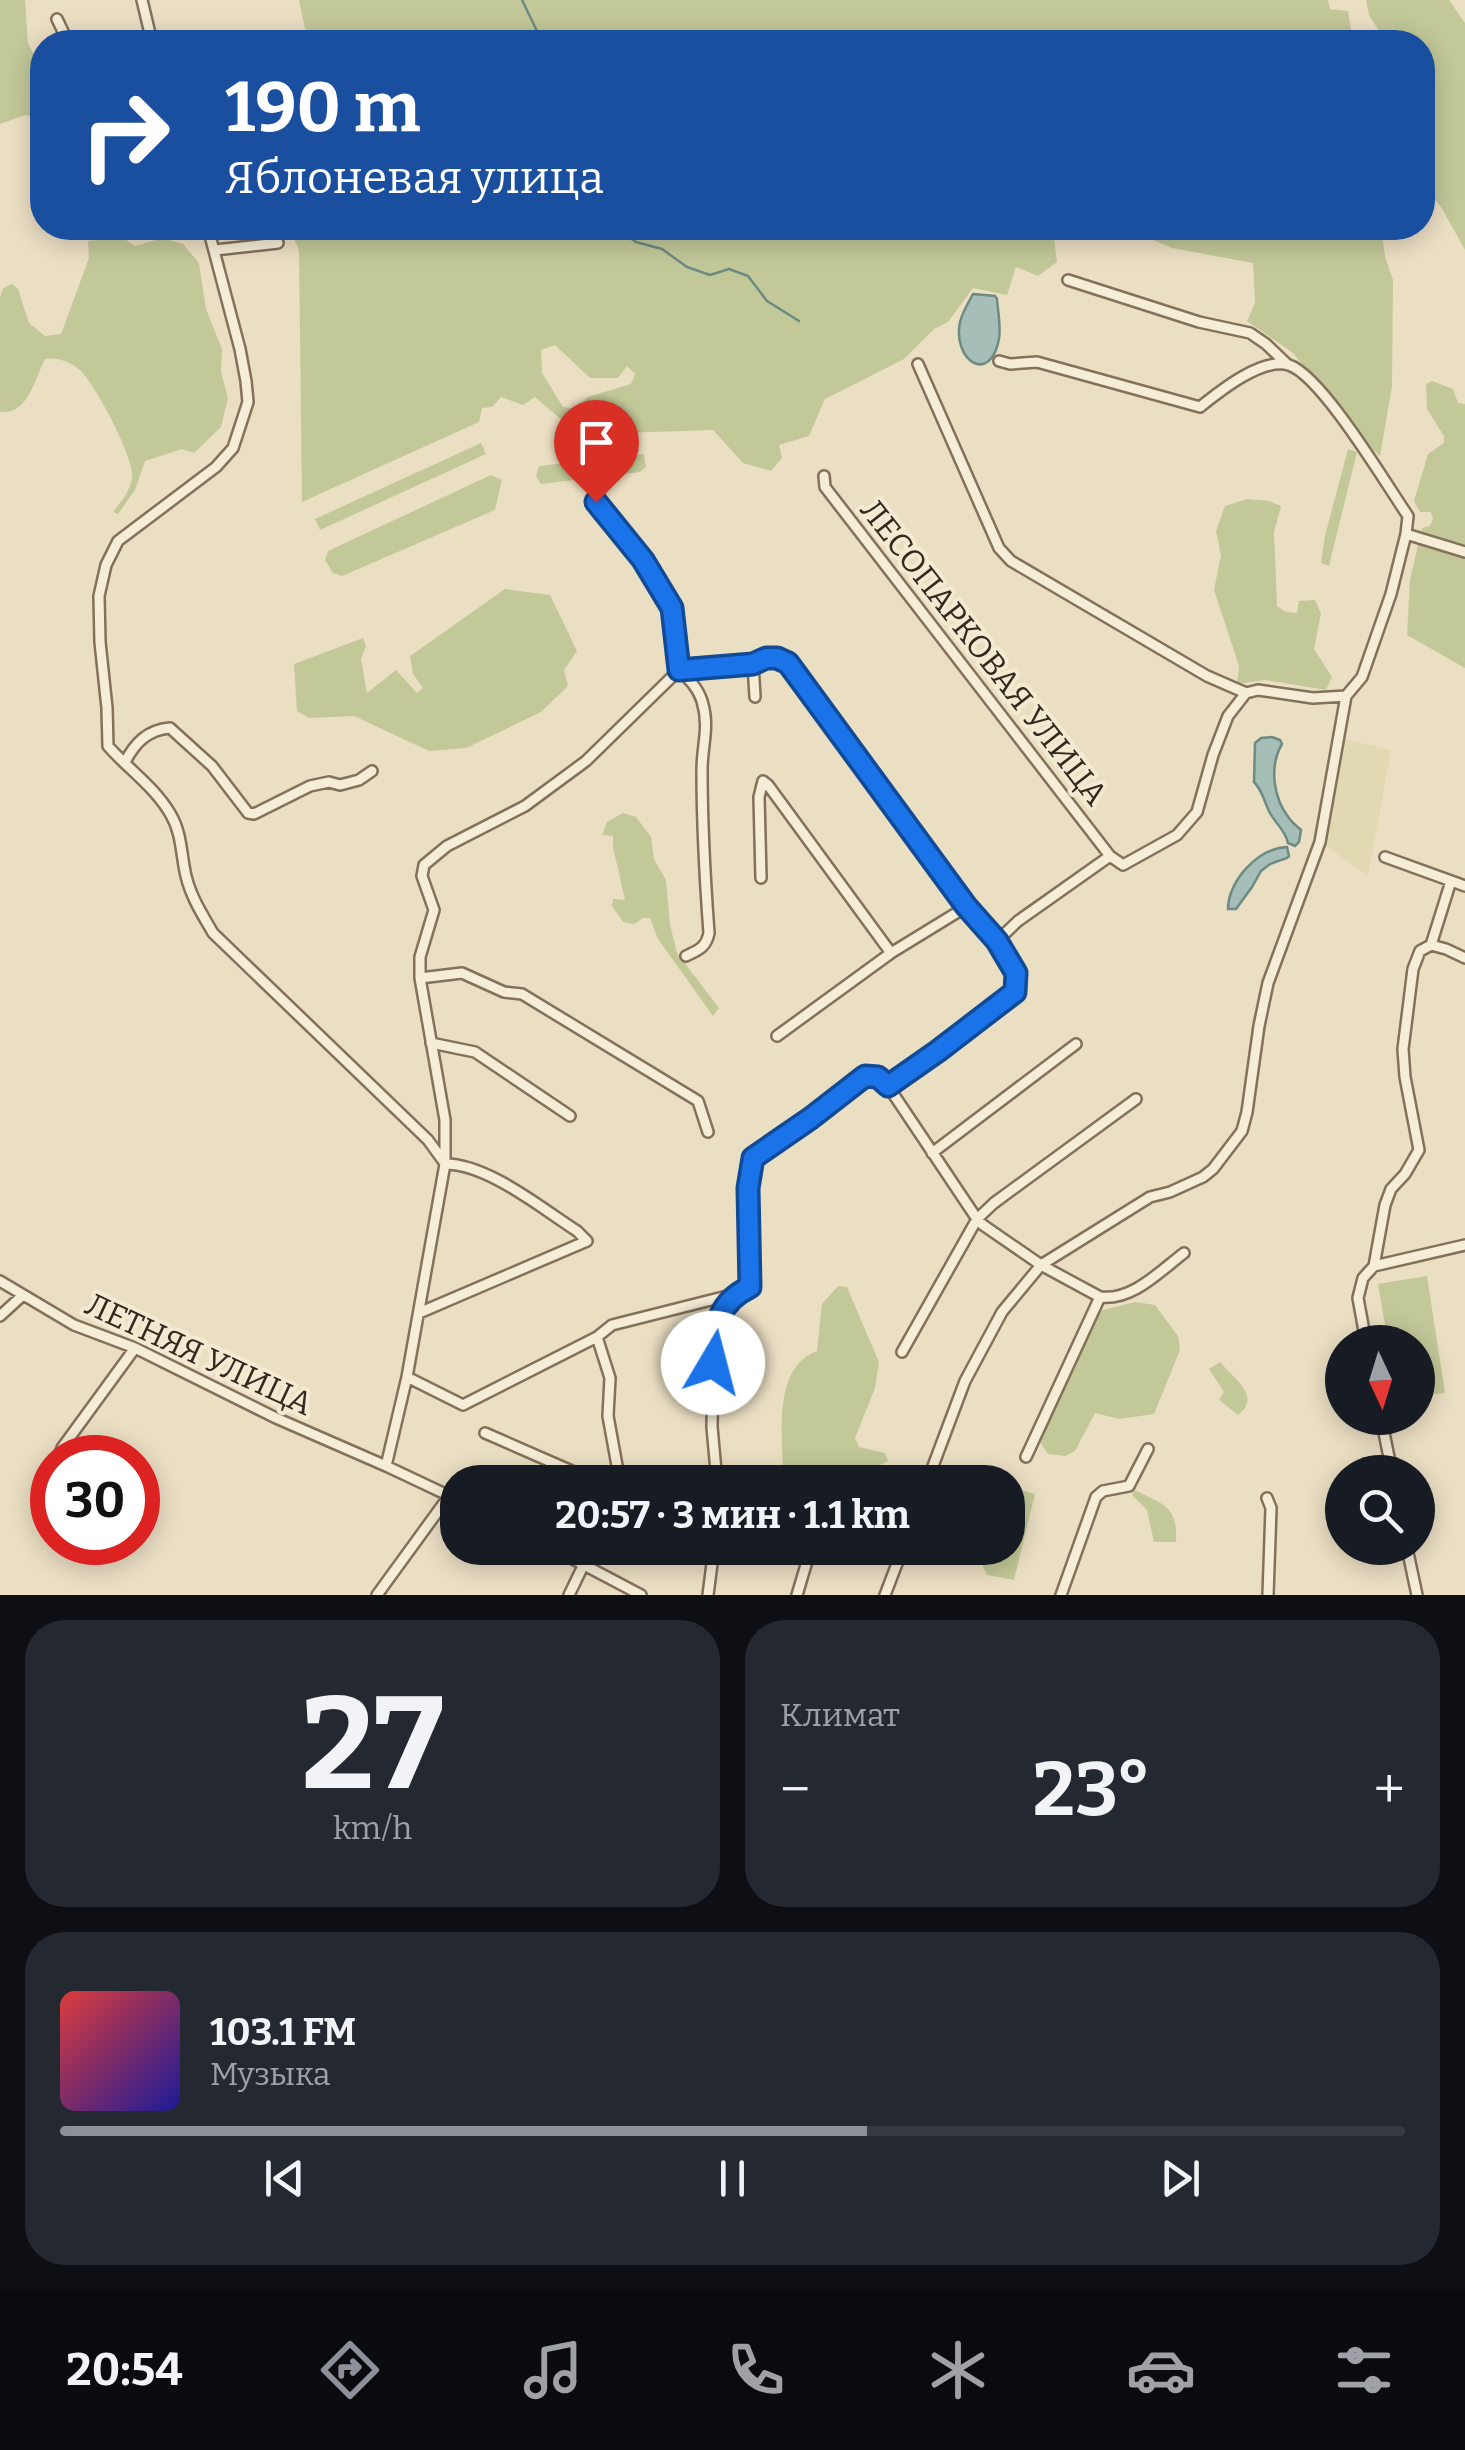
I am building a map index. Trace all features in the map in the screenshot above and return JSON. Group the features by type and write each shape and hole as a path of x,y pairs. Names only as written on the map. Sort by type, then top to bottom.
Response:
{"street":[{"path":"142,0 149,30"},
{"path":"57,18 62,30"},
{"path":"212,240 248,402 233,448 216,467 118,541 106,564 99,596 108,746 159,796 173,818 196,905 213,933 428,1140 445,1164"},
{"path":"215,250 278,244"},
{"path":"933,1465 964,1381 1002,1312 1041,1266 1150,1197 1170,1192 1213,1169 1242,1131 1268,983 1320,842 1346,696 1362,677 1391,594 1406,534 1408,516 1333,404 1266,344 1250,334 1068,280"},
{"path":"1000,361 1037,362 1200,406 1250,372 1288,365"},
{"path":"918,364 999,548 1011,561 1207,676 1246,694"},
{"name":"ЛЕСОПАРКОВАЯ УЛИЦА","path":"824,476 825,487 1110,856"},
{"path":"596,502 643,560 672,608 679,670 702,699 707,732 702,761 702,834 708,933 707,943 686,956"},
{"path":"1406,534 1465,552"},
{"path":"384,1464 407,1377 445,1164 445,1120 420,978 420,957 434,910 422,876 424,865 447,846 525,806 586,762 679,670 753,664 766,658 788,663 966,906 997,941 1016,973 1015,992 888,1086"},
{"path":"753,664 755,697"},
{"path":"997,941 1018,921 1110,856 1123,865 1176,835 1197,812 1228,716 1246,694 1258,690 1313,698 1346,696"},
{"path":"125,762 142,738 161,728 170,728 212,766 248,813 254,814 310,786 321,782 340,785 359,780 372,771"},
{"path":"761,878 759,797 763,781 891,953"},
{"path":"1385,857 1465,886"},
{"path":"1431,945 1451,881"},
{"path":"776,1036 891,953 966,906"},
{"path":"1363,1325 1358,1298 1364,1278 1374,1264 1390,1189 1406,1174 1418,1150 1404,1077 1413,969 1420,951 1431,945 1465,958"},
{"path":"420,978 462,973 504,992 522,994 698,1101 708,1132"},
{"path":"431,1043 476,1052 570,1116"},
{"path":"932,1153 1076,1044"},
{"path":"407,1377 463,1404 597,1337 612,1325 750,1287 748,1188 753,1158 865,1076 878,1077 888,1086 977,1219 1041,1266 1100,1298 1112,1299 1136,1290 1184,1253"},
{"path":"902,1352 977,1219 994,1202 1136,1100"},
{"path":"419,1313 587,1241 577,1230 487,1174 458,1164 445,1164"},
{"path":"1374,1264 1465,1245"},
{"name":"ЛЕТНЯЯ УЛИЦА","path":"0,1282 74,1325 135,1348 276,1418 440,1492"},
{"path":"716,1465 712,1427 717,1317 737,1293"},
{"path":"0,1316 23,1295"},
{"path":"1026,1458 1100,1298"},
{"path":"597,1337 610,1378 608,1416 617,1465"},
{"path":"71,1435 135,1348"},
{"path":"485,1432 558,1465"},
{"path":"1061,1595 1096,1497 1103,1491 1129,1486 1148,1449"},
{"path":"1267,1498 1271,1508 1268,1595"},
{"path":"377,1595 440,1515"},
{"path":"569,1595 584,1565"},
{"path":"586,1565 635,1594"},
{"path":"708,1595 713,1565"},
{"path":"797,1595 806,1565"},
{"path":"885,1595 896,1565"},
{"path":"1410,1565 1416,1595"}],"shaded area":[{"path":"1345,739 1391,750 1368,876 1323,844"}],"green space":[{"path":"0,0 25,0 30,116 0,124"},
{"path":"299,0 1328,0 1330,9 1348,11 1351,30 308,30"},
{"path":"1366,0 1449,0 1465,23 1465,250 1435,200 1435,30 1378,30"},
{"path":"126,240 135,246 170,240 183,244 199,263 206,309 222,349 221,372 228,398 221,427 194,453 182,449 145,461 135,490 118,514 113,512 130,487 131,468 113,422 81,371 64,361 45,359 24,402 0,412 3,288 12,284 18,289 29,323 45,336 61,334 89,258 88,241"},
{"path":"295,240 1054,240 1057,262 1038,276 1016,267 1007,295 973,288 948,322 934,329 904,359 825,399 809,436 779,445 782,458 771,471 743,463 713,430 589,434 557,416 535,397 523,405 501,397 492,407 482,408 479,422 302,502 299,251","holes":["555,345 590,378 618,378 627,366 635,374 631,384 588,397 573,409 563,407 542,373 541,350"]},
{"path":"1153,240 1383,240 1393,280 1392,386 1380,456 1363,441 1293,353 1247,321 1255,303 1253,263 1172,248"},
{"path":"1432,381 1453,389 1458,403 1465,404 1465,668 1407,635 1410,580 1422,528 1430,526 1433,519 1431,512 1420,512 1414,501 1428,454 1444,443 1444,436 1427,409 1426,384"},
{"path":"481,443 486,454 320,530 315,519"},
{"path":"1348,449 1357,452 1329,566 1321,563 1325,536"},
{"path":"644,454 646,467 640,472 541,484 536,476 539,466"},
{"path":"491,475 502,480 495,510 342,576 333,573 325,560 328,551"},
{"path":"1247,499 1281,506 1274,532 1277,606 1297,613 1299,601 1315,600 1321,613 1314,649 1332,677 1326,690 1265,680 1237,684 1239,666 1214,590 1221,555 1216,531 1225,506"},
{"path":"505,589 550,595 577,651 564,670 568,686 541,712 466,748 429,751 354,716 309,718 297,711 294,664 363,638 366,646 361,659 367,693 396,670 417,693 423,688 413,674 410,656"},
{"path":"623,813 636,817 651,837 654,859 666,880 677,953 719,1008 713,1016 658,939 650,918 634,924 623,922 612,906 613,899 625,900 613,836 602,835 607,822"},
{"path":"1427,1276 1435,1325 1385,1325 1378,1284"},
{"path":"838,1286 847,1287 879,1362 875,1388 855,1438 859,1447 885,1453 888,1461 880,1465 783,1465 783,1404 787,1387 803,1359 817,1351 822,1304"},
{"path":"1135,1302 1155,1305 1178,1336 1180,1350 1154,1414 1119,1419 1095,1413 1075,1451 1065,1456 1048,1454 1039,1441 1099,1311"},
{"path":"1435,1328 1445,1393 1435,1394"},
{"path":"1220,1362 1247,1395 1245,1408 1238,1415 1219,1400 1224,1392 1209,1369"},
{"path":"1135,1490 1172,1514 1176,1542 1154,1542 1147,1510 1132,1495"},
{"path":"1025,1491 1035,1494 1025,1535"},
{"path":"982,1565 1018,1565 1014,1580 987,1575"}],"water":[{"path":"973,294 995,296 1000,324 994,353 981,364 966,356 959,336 961,319"},
{"path":"1272,737 1282,744 1275,762 1276,792 1284,810 1301,830 1295,846 1288,843 1254,782 1255,743"},
{"path":"1287,847 1289,856 1261,871 1236,909 1228,909 1233,888 1247,868 1266,853"}],"waterway":[{"path":"522,0 536,30"},
{"path":"633,240 662,249 687,267 710,275 729,269 748,276 767,301 799,321"}],"route":[{"path":"596,502 643,560 672,608 679,670 753,664 766,658 788,663 966,906 997,941 1016,973 1015,992 938,1051 888,1086 878,1077 865,1076 753,1158 748,1188 750,1287 737,1293 717,1317 713,1363"}]}
